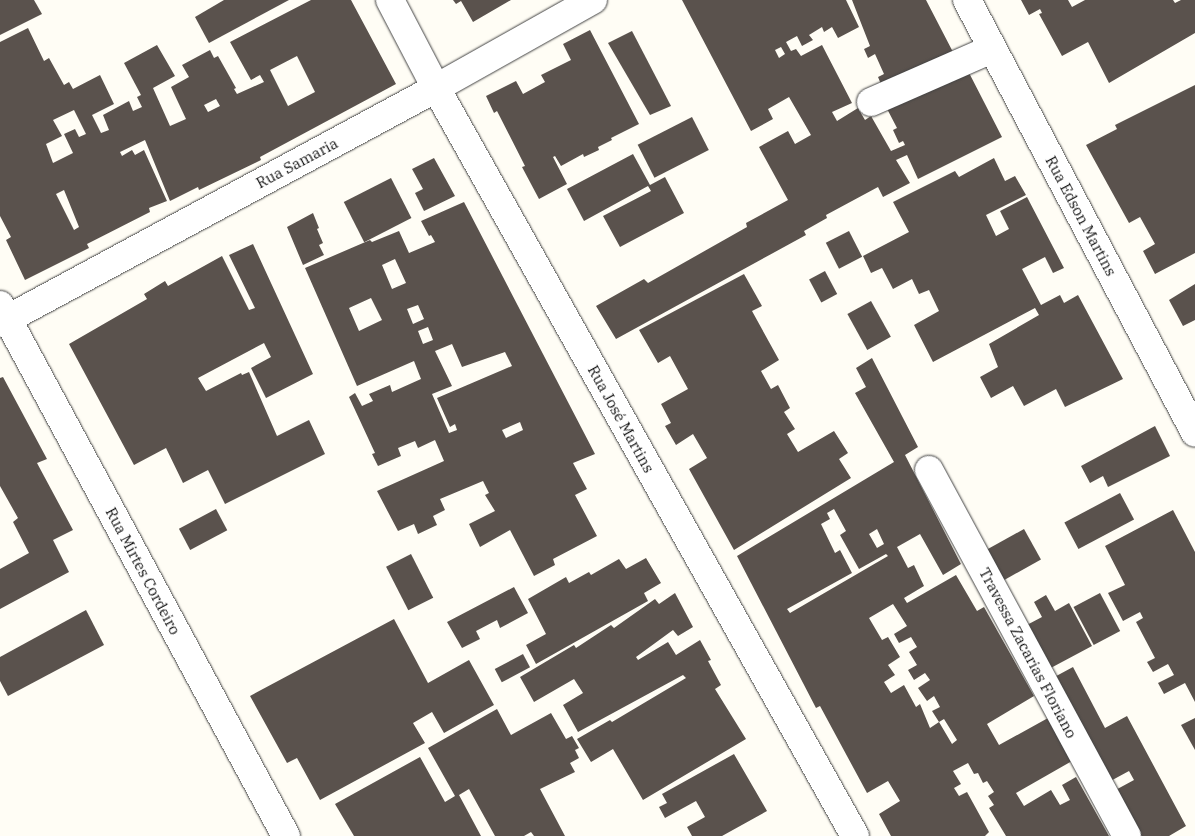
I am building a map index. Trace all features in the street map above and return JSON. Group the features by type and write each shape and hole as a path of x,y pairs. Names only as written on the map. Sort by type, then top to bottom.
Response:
{"street":[{"name":"Rua José Martins","path":"390,0 436,88 855,836"},
{"name":"Rua Samaria","path":"3,316 436,88 593,0"},
{"name":"Rua Edson Martins","path":"967,0 1195,433"},
{"path":"871,102 992,49"},
{"name":"Rua Mirtes Cordeiro","path":"3,316 286,836"},
{"name":"Travessa Zacarias Floriano","path":"929,470 1128,836"}],"building":[{"path":"0,0 34,0 42,14 0,35"},
{"path":"224,0 289,0 209,43 195,17"},
{"path":"311,0 351,0 396,84 260,157 261,160 199,190 198,187 170,201 145,140 120,152 122,156 132,150 135,155 144,150 167,201 149,208 150,212 87,244 89,248 25,280 6,240 11,237 0,216 0,42 28,28 44,61 49,58 64,85 69,82 73,89 100,75 114,104 92,115 101,133 109,130 103,115 129,101 133,111 142,107 137,97 141,95 124,63 157,45 175,76 153,88 170,126 186,119 171,87 189,77 182,65 210,50 214,58 218,56 236,88 234,89 237,94 264,82 260,75 251,80 230,42","holes":["297,56 315,92 288,106 270,70","216,99 220,106 208,112 204,105","74,110 86,134 79,137 75,129 64,134 73,153 53,163 46,144 62,136 53,120","64,190 79,227 74,230 56,194"]},
{"path":"453,0 511,0 473,22 461,1 456,4"},
{"path":"682,0 846,0 859,27 838,38 832,27 824,32 822,27 809,35 813,40 802,46 797,36 786,42 791,51 796,49 801,56 822,45 852,103 832,112 837,121 858,108 865,120 871,116 891,151 905,145 903,141 899,143 893,130 897,128 884,103 965,65 1002,137 918,179 907,155 896,160 910,183 883,197 878,187 826,215 827,218 804,231 806,235 616,339 596,306 644,279 648,283 747,227 746,223 788,200 759,147 788,131 795,144 811,135 789,97 768,109 773,119 751,131","holes":["781,47 785,54 779,58 775,50"]},
{"path":"852,0 926,0 954,54 883,89 878,77 884,74 875,54 868,58 864,49 870,46"},
{"path":"1021,0 1068,0 1072,7 1085,0 1173,0 1175,3 1181,0 1195,0 1195,33 1109,83 1088,42 1062,56 1039,14 1042,13 1040,9 1029,15"},
{"path":"590,30 639,124 611,138 612,140 598,147 599,150 584,157 583,154 561,166 555,156 553,157 567,184 539,199 522,167 525,166 497,111 494,113 486,96 516,81 523,94 545,82 541,75 571,60 563,44"},
{"path":"632,31 671,106 650,115 608,43"},
{"path":"1195,85 1195,253 1155,274 1143,251 1155,244 1140,217 1129,223 1086,145 1117,129 1115,125"},
{"path":"692,117 709,150 654,178 638,145"},
{"path":"633,154 650,185 665,177 684,213 620,247 603,216 651,191 648,186 584,221 567,189"},
{"path":"434,158 455,196 424,211 415,193 423,189 412,169"},
{"path":"994,158 1005,181 1015,176 1026,195 986,215 996,236 1009,229 1000,211 1027,197 1064,268 1053,273 1045,257 1022,269 1041,305 1060,295 1064,303 1078,295 1123,379 1065,407 1056,389 1024,406 1013,386 991,398 980,377 998,367 989,344 1039,315 1035,308 933,362 914,325 939,311 929,290 919,294 912,279 893,289 882,268 871,273 863,256 909,232 893,202 955,171 959,177"},
{"path":"391,178 411,218 364,242 344,202"},
{"path":"464,202 595,454 573,463 587,489 575,495 597,536 553,559 555,565 534,576 510,530 480,547 469,524 495,511 485,495 489,493 483,481 440,499 445,510 433,516 437,525 418,534 414,524 398,531 377,491 444,461 435,440 418,448 415,441 398,448 401,456 378,466 372,454 375,453 349,397 355,393 362,406 373,401 369,394 390,385 392,392 421,379 414,361 357,386 305,268 370,240 372,242 399,231 409,253 435,242 431,235 429,236 421,221","holes":["395,259 406,283 392,289 382,265","371,298 382,320 359,331 349,308","418,305 424,319 413,324 407,309","428,327 433,340 423,344 418,331","452,344 462,367 505,352 512,366 437,398 450,427 455,424 457,430 449,433 432,394 452,386 435,351","520,422 523,430 506,438 502,430"]},
{"path":"313,213 323,243 319,245 324,255 303,265 287,227"},
{"path":"849,231 862,257 839,269 826,243"},
{"path":"253,244 313,374 266,398 251,368 271,357 264,343 198,378 206,391 241,373 242,375 249,372 277,436 309,420 325,454 225,504 208,470 183,483 166,448 134,465 69,344 147,299 144,294 165,281 168,286 222,256 249,310 255,308 229,255"},
{"path":"825,271 837,294 821,302 809,279"},
{"path":"744,274 762,306 752,311 779,360 761,371 771,389 778,385 790,408 784,412 795,429 787,434 798,452 834,431 848,453 839,459 851,478 734,550 689,469 707,458 693,434 676,445 665,426 671,423 661,404 688,389 670,356 658,363 639,330"},
{"path":"1195,284 1195,320 1183,326 1169,300"},
{"path":"871,301 891,337 867,350 847,314"},
{"path":"872,358 918,447 905,455 961,564 943,575 920,534 897,547 908,568 914,565 924,586 904,598 907,603 956,575 977,611 984,607 1034,696 987,724 999,745 1048,718 1072,761 1016,793 1024,806 1051,790 1060,805 1070,800 1062,785 1076,777 1109,836 1006,836 989,808 994,805 988,796 994,792 987,781 983,783 978,773 974,774 968,763 953,771 961,784 954,788 959,796 967,792 989,832 985,836 891,836 879,814 900,801 888,781 867,793 820,706 816,708 737,556 894,462 855,393 866,387 856,368","holes":["834,509 846,531 840,535 859,569 886,554 888,556 790,613 787,609 852,573 840,550 835,553 821,524 830,519 827,513","877,529 884,544 877,548 869,534","893,604 907,626 894,634 899,643 911,637 917,647 909,652 917,665 908,670 914,680 925,673 930,680 918,688 927,701 934,696 940,707 932,711 939,722 930,728 920,704 916,707 904,685 891,693 884,682 895,675 888,665 900,657 888,637 882,640 869,618","944,719 957,740 952,744 939,722"]},
{"path":"3,377 47,459 37,463 73,530 53,540 69,572 0,609 0,569 29,553 13,522 18,518 0,486 0,378"},
{"path":"1155,426 1170,456 1108,487 1103,476 1090,483 1081,466"},
{"path":"1120,493 1134,519 1078,549 1064,523"},
{"path":"216,509 227,530 190,550 179,529"},
{"path":"1173,510 1195,552 1195,702 1185,683 1164,694 1158,683 1174,675 1168,664 1153,672 1147,662 1155,658 1136,622 1143,618 1140,612 1123,621 1108,593 1125,585 1105,546"},
{"path":"1024,529 1041,560 999,583 982,552"},
{"path":"411,554 433,598 408,610 386,567"},
{"path":"646,558 661,583 644,593 648,601 536,664 526,645 546,634 528,599 566,577 569,583 589,572 591,575 619,559 626,569"},
{"path":"514,587 528,613 500,628 497,620 476,631 480,639 462,648 447,622"},
{"path":"675,593 693,627 678,636 673,630 636,657 638,660 668,642 676,655 700,640 711,660 708,661 721,685 715,689 746,739 643,800 613,749 591,762 577,739 610,720 612,722 686,678 683,675 578,732 563,705 583,693 574,679 534,702 520,677 574,645 576,648 611,625 614,628 655,599 659,604"},
{"path":"1100,593 1120,631 1094,645 1074,607"},
{"path":"1046,595 1055,611 1069,603 1092,646 1047,670 1023,627 1042,617 1034,602"},
{"path":"86,610 104,645 8,696 0,681 0,657"},
{"path":"394,619 428,683 469,660 494,705 444,733 432,712 413,723 425,743 320,800 297,758 287,763 250,696"},
{"path":"523,654 530,667 502,682 495,669"},
{"path":"1073,667 1105,728 1127,716 1186,826 1169,836 1133,836 1110,793 1134,780 1129,771 1105,784 1047,681"},
{"path":"497,709 511,735 551,713 566,739 572,736 579,748 575,750 579,758 570,763 575,772 540,789 565,836 534,836 531,832 524,836 495,836 469,789 459,795 481,836 354,836 335,804 420,757 445,802 455,796 428,748"},
{"path":"1195,718 1195,750 1181,725"},
{"path":"734,754 767,811 722,836 692,836 687,827 705,817 696,801 665,818 659,807 667,803 662,794"}]}
